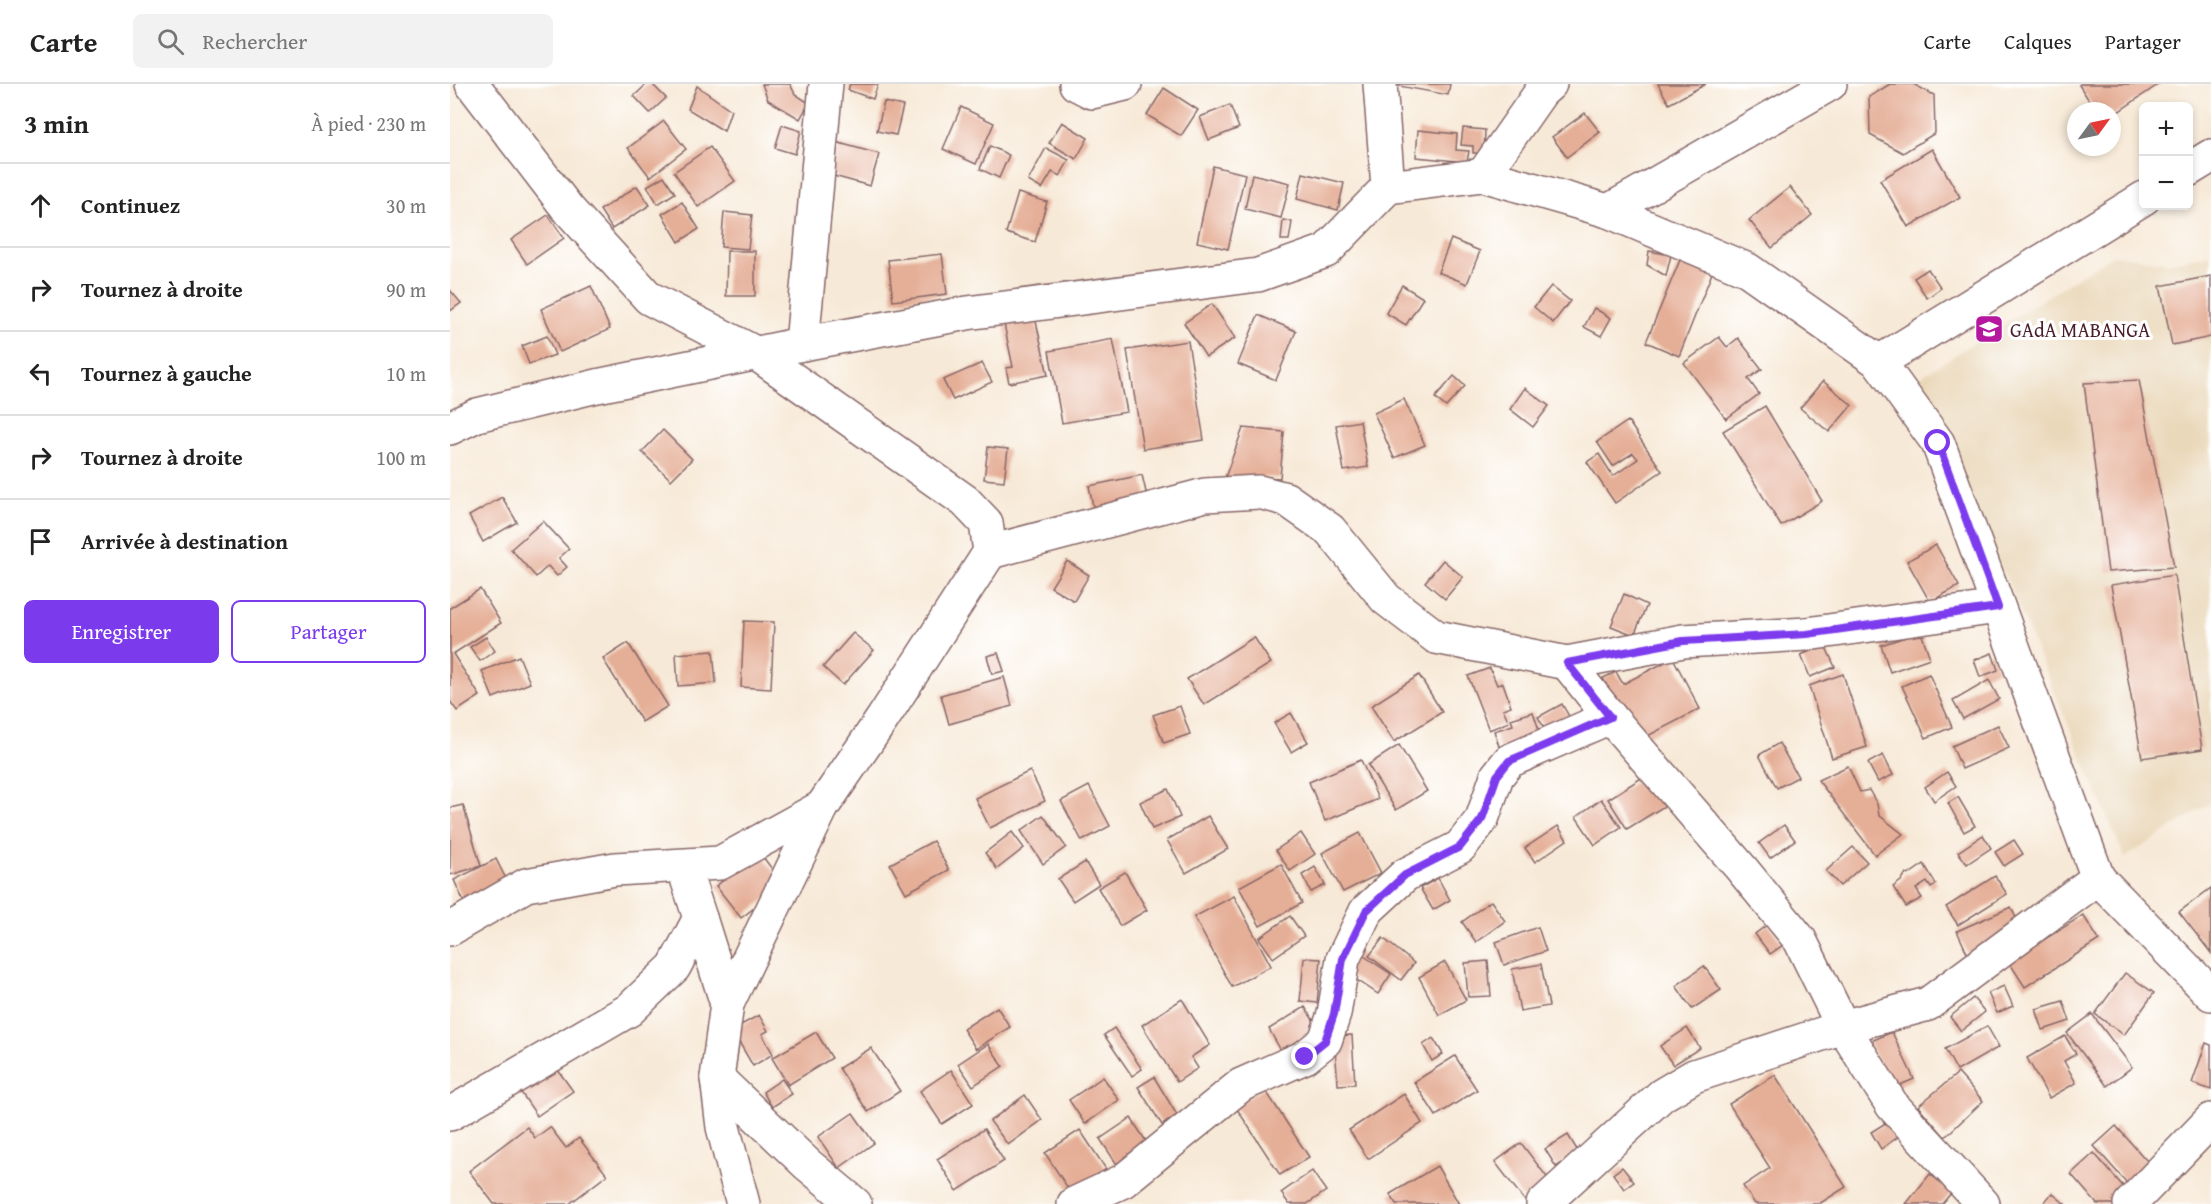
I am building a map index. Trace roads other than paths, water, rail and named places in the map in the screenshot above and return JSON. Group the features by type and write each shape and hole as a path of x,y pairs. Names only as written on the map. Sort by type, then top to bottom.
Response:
{"street":[{"path":"472,84 568,209 649,298 758,354 965,501 986,523 990,552 883,718 822,807 727,1004 717,1078 723,1127 743,1204"},
{"path":"802,344 826,84"},
{"path":"1077,84 1092,92 1125,84"},
{"path":"1380,84 1388,187"},
{"path":"1483,175 1541,92 1550,84"},
{"path":"1608,211 1830,84"},
{"path":"2193,167 2211,156"},
{"path":"450,428 477,415 597,386 802,344 967,313 1258,275 1326,251 1388,187 1483,175 1608,211 1748,270 1879,362 1938,443 2098,878 2211,994"},
{"path":"1879,362 2139,201"},
{"path":"990,552 1205,495 1259,492 1286,499 1329,530 1386,599 1436,636 1567,663 1683,641 1807,634 1998,607"},
{"path":"1567,663 1610,717 1742,868 1800,940 1844,1027 1892,1105 1983,1204"},
{"path":"1074,1204 1123,1181 1241,1085 1305,1057 1325,1041 1334,1014 1343,959 1366,911 1405,875 1460,847 1482,819 1497,776 1509,761 1610,717"},
{"path":"450,929 526,885 615,869 720,863 822,807"},
{"path":"683,866 727,1004"},
{"path":"1543,1204 1662,1095 1694,1076 1844,1027 1928,1004 2098,878"},
{"path":"450,1114 629,1010 674,967 700,918"},
{"path":"717,1078 807,1164 855,1204"},
{"path":"2130,1204 2211,1120"}],"place":[{"name":"GAdA MABANGA","path":"1989,329"}]}
